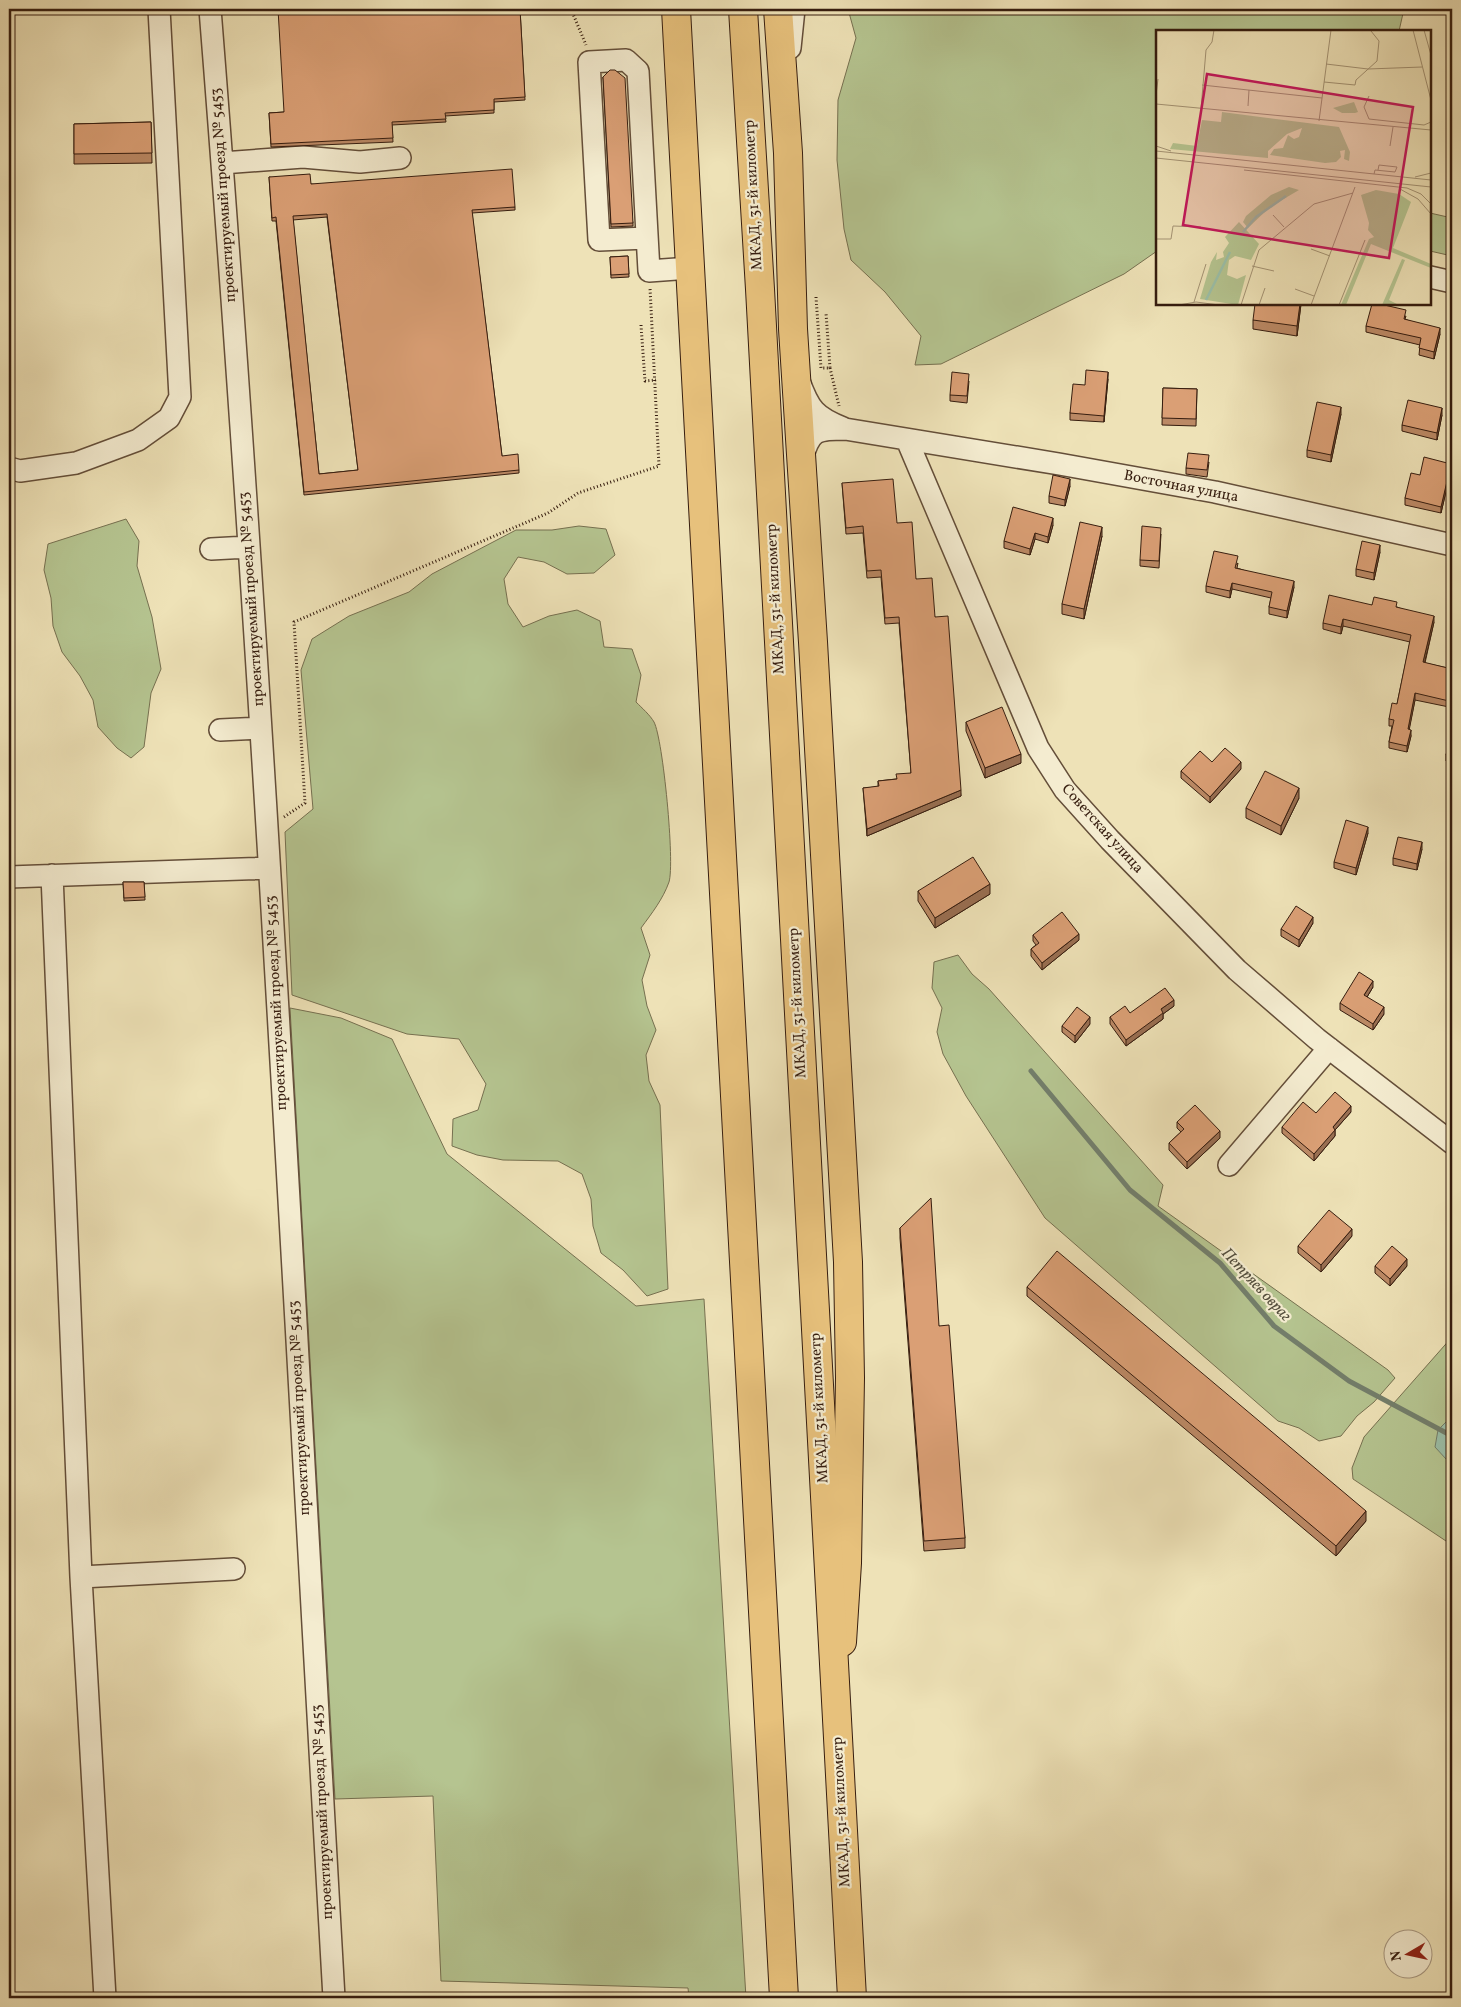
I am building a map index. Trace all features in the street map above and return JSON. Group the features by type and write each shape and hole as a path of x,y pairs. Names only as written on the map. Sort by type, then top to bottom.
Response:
{"main road":[{"path":"676,9 784,1998"},
{"name":"МКАД, 31-й километр","path":"743,9 852,1998"},
{"path":"778,9 788,153 793,329 809,371 802,459 848,1262 850,1378 847,1562 837,1727"},
{"path":"844,1847 860,1998"}],"street":[{"path":"9,468 20,471 76,463 138,440 168,418 180,397 159,9"},
{"name":"проектируемый проезд № 5453","path":"210,9 267,829 334,1998"},
{"path":"788,153 790,39 794,9"},
{"path":"647,238 599,240 589,62 626,60 638,70 649,271 690,268"},
{"path":"222,163 303,157 360,162 400,158"},
{"path":"1431,277 1452,282"},
{"path":"809,371 804,396 814,411 824,420 845,429"},
{"path":"802,459 807,442 814,433 824,429 845,429 907,440"},
{"name":"Восточная улица","path":"907,440 1215,492 1452,545"},
{"name":"Советская улица","path":"907,440 1038,748 1065,790 1110,840 1237,970 1329,1048 1452,1143"},
{"path":"211,549 248,547"},
{"path":"220,730 260,728"},
{"path":"9,877 269,868"},
{"path":"52,875 81,1576 105,1998"},
{"path":"1229,1165 1329,1048"},
{"path":"81,1576 234,1569"}],"path":[{"path":"571,9 593,62"},
{"path":"267,829 305,803 294,622 548,513 578,493 659,466 649,271"},
{"path":"826,313 830,368 845,429"},
{"path":"641,325 645,381 656,380"},
{"path":"809,371 830,368"}],"shaded area":[{"path":"848,9 1404,9 1399,30 1156,30 1156,252 1124,274 941,364 915,365 921,336 885,292 851,260 844,229 837,160 838,100 856,38"},
{"path":"1431,213 1452,218 1452,256 1431,251"},
{"path":"126,519 139,541 137,566 152,617 161,669 151,693 144,747 131,758 117,748 98,727 93,700 80,676 62,652 53,626 51,598 44,570 48,544"},
{"path":"579,526 606,529 615,555 594,573 567,574 544,562 518,557 504,579 508,604 523,627 549,616 577,610 600,621 604,647 632,649 641,675 636,702 654,722 661,752 669,828 669,882 657,906 641,928 650,955 642,980 647,1006 656,1030 646,1055 649,1081 660,1105 668,1289 647,1296 623,1270 601,1253 593,1226 591,1199 582,1174 558,1161 503,1160 477,1155 452,1146 453,1119 478,1110 486,1084 459,1039 407,1034 292,995 285,832 313,809 301,670 312,639 349,616 409,592 432,574 516,530 552,530"},
{"path":"958,955 972,974 989,989 1163,1185 1158,1206 1388,1370 1395,1378 1374,1402 1357,1416 1341,1436 1319,1441 1299,1428 1278,1421 1045,1218 966,1096 943,1054 937,1032 942,1008 932,988 934,962"},
{"path":"290,1008 341,1018 392,1039 447,1154 636,1306 704,1299 746,1998 689,1998 688,1988 441,1981 433,1796 335,1799"},
{"path":"1452,1337 1452,1421 1448,1420 1446,1459 1452,1461 1452,1545 1353,1479 1352,1468 1364,1437"},
{"path":"1448,1420 1452,1421 1452,1461 1446,1459 1435,1447 1438,1430"}],"building":[{"path":"278,9 520,9 525,97 494,99 494,110 445,113 446,119 392,122 393,138 271,144 269,113 284,112"},
{"path":"610,70 615,70 625,78 633,223 611,224 603,77"},
{"path":"151,122 152,153 74,154 74,124"},
{"path":"512,169 515,207 472,210 502,456 518,454 519,470 304,492 276,217 272,218 269,177 310,174 311,184","holes":["327,214 358,470 319,474 293,216"]},
{"path":"628,256 629,274 611,275 610,257"},
{"path":"1255,305 1300,305 1297,326 1253,320"},
{"path":"1372,305 1384,305 1406,310 1404,319 1440,328 1434,352 1419,348 1421,338 1366,326"},
{"path":"1086,370 1108,372 1104,416 1070,413 1073,384 1085,385"},
{"path":"952,372 969,374 967,396 950,395"},
{"path":"1163,388 1197,389 1196,419 1162,418"},
{"path":"1408,400 1442,408 1437,433 1402,425"},
{"path":"1317,402 1341,407 1331,455 1307,450"},
{"path":"1188,453 1209,455 1207,470 1186,468"},
{"path":"1424,457 1451,464 1441,507 1405,498 1411,473 1420,475"},
{"path":"1053,475 1070,479 1065,500 1049,496"},
{"path":"893,479 897,523 912,522 916,579 932,578 935,617 948,616 961,790 867,829 863,788 879,786 878,781 897,779 896,774 911,773 899,617 885,618 881,570 867,571 863,526 846,528 842,483"},
{"path":"1013,507 1053,518 1048,537 1035,533 1030,549 1004,541"},
{"path":"1080,522 1102,527 1084,609 1062,604"},
{"path":"1142,526 1161,528 1159,561 1140,560"},
{"path":"1362,541 1380,545 1374,573 1356,569"},
{"path":"1214,551 1238,556 1235,568 1294,581 1287,611 1269,607 1272,592 1232,583 1230,591 1206,586"},
{"path":"1329,595 1372,605 1374,597 1397,602 1396,607 1434,616 1423,662 1452,669 1452,686 1449,701 1415,693 1408,729 1411,730 1407,746 1389,742 1394,720 1389,719 1392,703 1397,704 1411,635 1343,619 1341,627 1323,623"},
{"path":"1002,707 1021,754 985,768 966,722"},
{"path":"1450,736 1452,736 1452,756 1446,755"},
{"path":"1225,748 1241,762 1210,797 1181,771 1200,751 1212,762"},
{"path":"1265,771 1299,788 1281,826 1246,808"},
{"path":"1346,820 1368,827 1356,868 1334,862"},
{"path":"1398,837 1422,842 1417,864 1393,858"},
{"path":"973,857 990,884 935,918 918,891"},
{"path":"123,882 144,882 145,897 124,898"},
{"path":"1296,906 1313,917 1299,940 1281,929"},
{"path":"1062,912 1079,934 1042,963 1031,949 1039,943 1033,935"},
{"path":"1359,972 1373,981 1364,995 1384,1007 1373,1024 1340,1003"},
{"path":"1165,988 1174,1000 1161,1009 1163,1013 1126,1040 1110,1017 1125,1006 1130,1013"},
{"path":"1077,1007 1090,1017 1075,1036 1062,1026"},
{"path":"1335,1092 1351,1106 1333,1127 1335,1130 1314,1154 1282,1127 1303,1102 1316,1113"},
{"path":"1452,1093 1452,1103 1448,1100"},
{"path":"1195,1105 1220,1131 1187,1162 1169,1143 1184,1129 1177,1122"},
{"path":"931,1198 939,1326 949,1325 965,1538 924,1541 900,1228"},
{"path":"1329,1210 1352,1229 1321,1265 1298,1246"},
{"path":"1392,1246 1407,1259 1390,1279 1375,1266"},
{"path":"1057,1251 1366,1511 1336,1546 1027,1287"}],"waterway":[{"name":"Петряев овраг","path":"1031,1071 1130,1190 1220,1263 1274,1326 1349,1381 1452,1436"}]}
